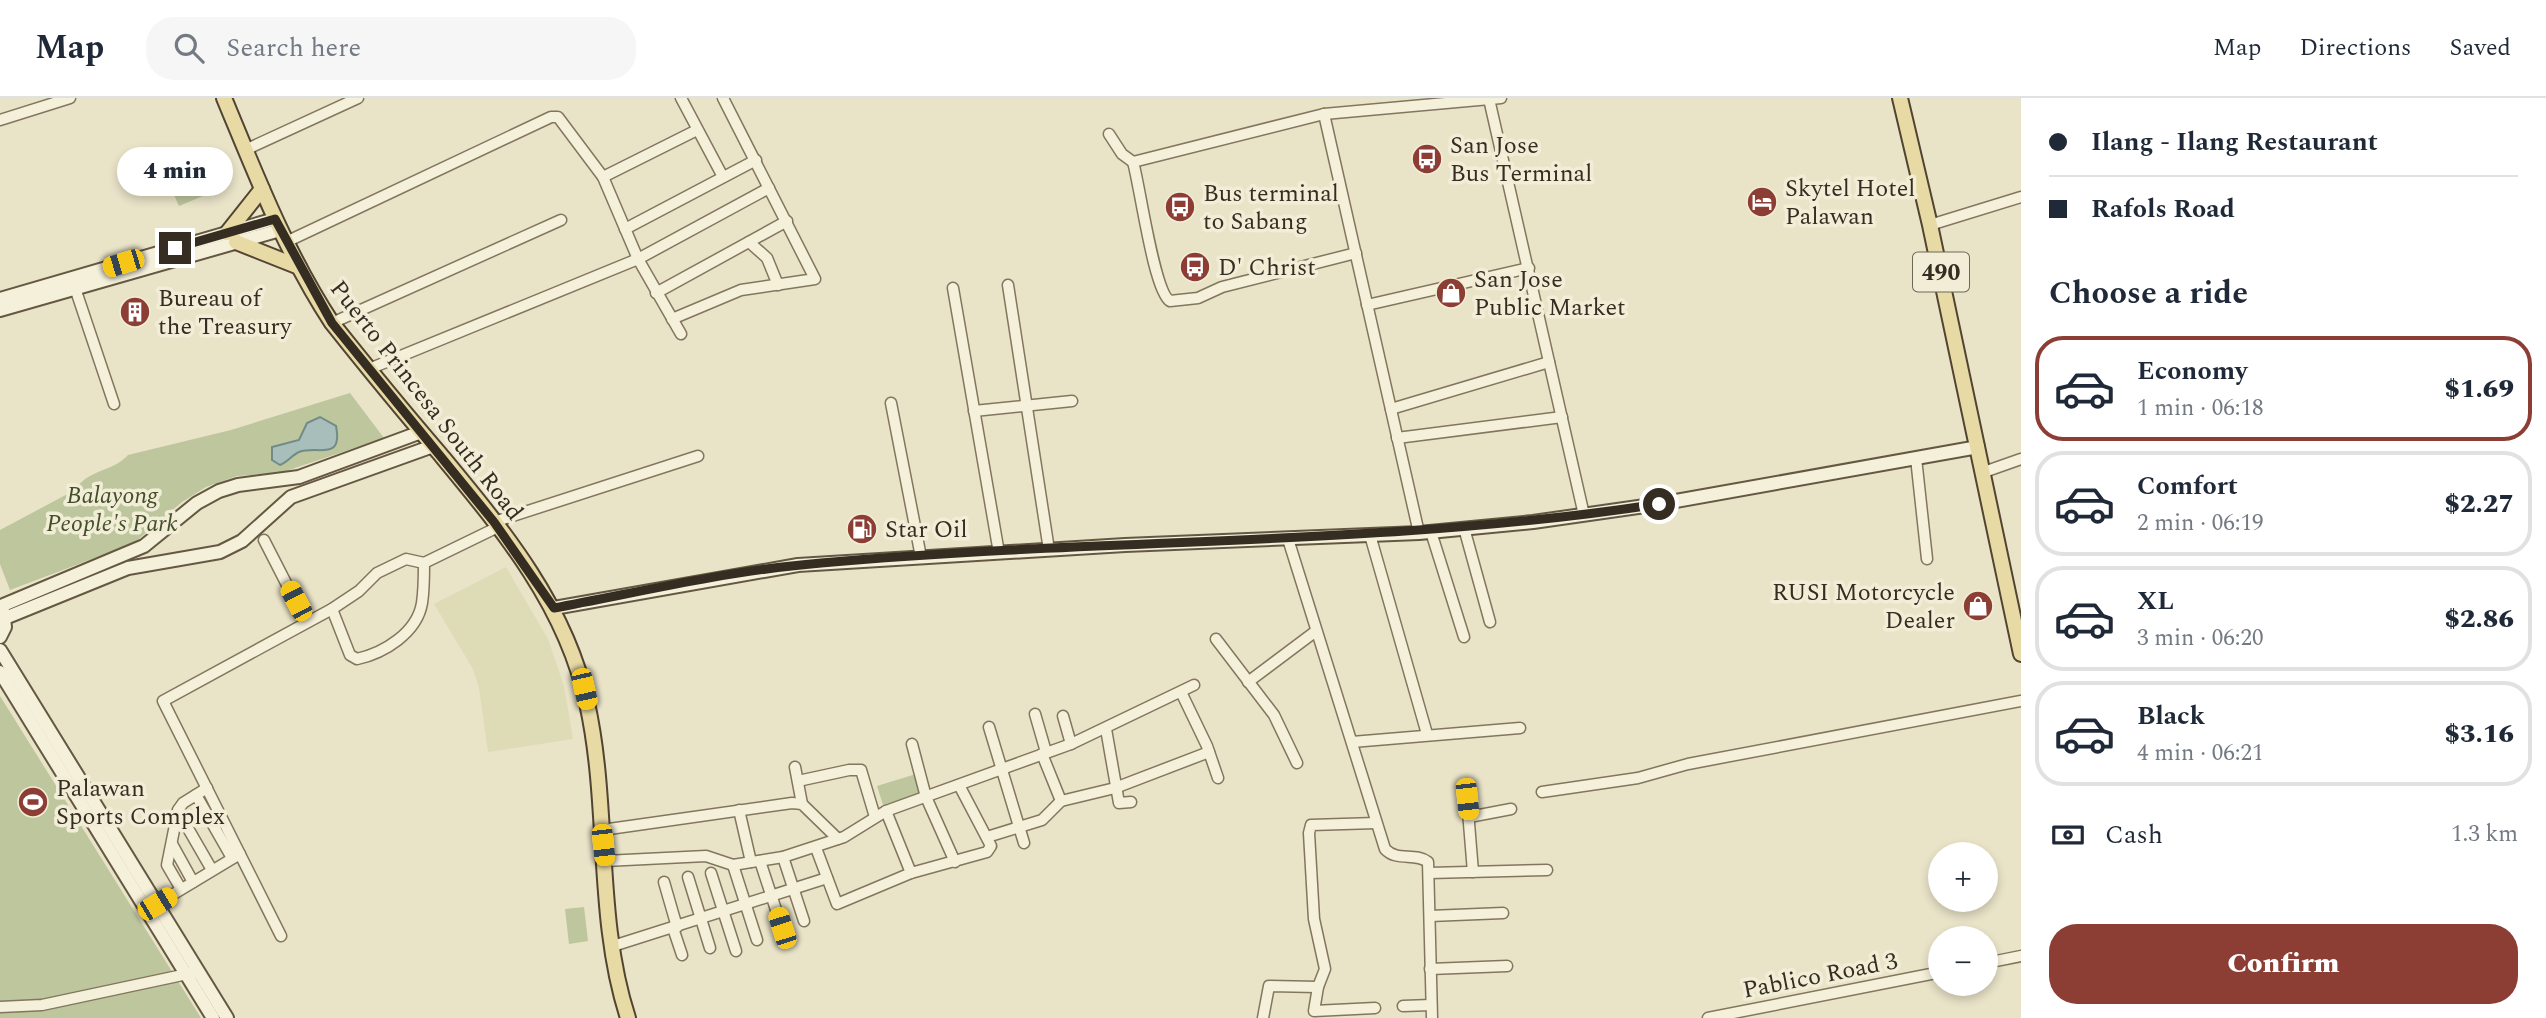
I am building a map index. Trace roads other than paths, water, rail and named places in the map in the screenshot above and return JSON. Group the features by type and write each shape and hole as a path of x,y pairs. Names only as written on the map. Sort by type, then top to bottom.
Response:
{"main road":[{"name":"Puerto Princesa South Road","path":"225,98 280,230 332,323 496,525 554,608 570,644 588,706 613,946 620,992 628,1018"},
{"name":"490","path":"1900,98 1930,225 2021,654"},
{"path":"262,189 231,238 299,267"}],"street":[{"path":"0,120 70,98"},
{"path":"245,150 358,98"},
{"path":"681,98 723,177"},
{"path":"672,319 733,292 815,279 723,98"},
{"path":"1133,162 1324,114 1501,98"},
{"path":"1489,99 1584,515"},
{"path":"1324,114 1397,438 1425,532 1464,637"},
{"path":"0,299 74,283 231,238 280,230 551,117 561,119 603,177 638,259 681,334"},
{"path":"603,177 697,130"},
{"path":"1109,134 1118,150 1133,162 1152,258 1162,292 1170,301 1198,298 1222,286 1356,253"},
{"path":"625,229 756,160"},
{"path":"369,369 638,259 769,188"},
{"path":"1930,225 2021,197"},
{"path":"332,323 561,220"},
{"path":"656,293 787,221"},
{"path":"749,242 767,258 778,285"},
{"path":"1367,305 1529,268"},
{"path":"0,310 74,283"},
{"path":"74,283 114,404"},
{"path":"1008,285 1049,550"},
{"path":"953,288 999,552"},
{"path":"1391,409 1549,362"},
{"path":"974,411 1072,401"},
{"path":"891,403 921,557"},
{"path":"1397,438 1562,417"},
{"path":"2,610 144,546 197,503 219,491 238,485 299,477 421,432"},
{"path":"2,610 128,568 220,552 243,541 283,503 308,491 433,446"},
{"path":"554,608 798,565 999,552 1425,532 1584,515 1978,447"},
{"path":"236,856 207,788 163,701 332,609 387,568 406,559 424,563 496,525 698,456"},
{"path":"1916,458 1927,559"},
{"path":"1983,472 2021,459"},
{"path":"276,482 282,492 283,503"},
{"path":"1464,528 1490,622"},
{"path":"1370,535 1427,734"},
{"path":"1288,539 1376,823 1389,854 1423,858 1428,862 1432,1018"},
{"path":"264,540 306,622"},
{"path":"144,546 145,555 151,562"},
{"path":"332,609 350,655 356,659 378,653 402,636 422,606 424,563"},
{"path":"0,637 2,610"},
{"path":"1248,682 1316,631"},
{"path":"1216,639 1274,715 1297,763"},
{"path":"0,650 157,904 213,1018"},
{"path":"0,672 192,972 227,1018"},
{"path":"605,861 706,856 733,865 783,857 816,848 838,839 886,811 1071,744 1194,685"},
{"path":"1181,692 1209,752 1217,778"},
{"path":"1542,792 1638,778 1688,764 2021,701"},
{"path":"1035,714 1044,753 1061,801"},
{"path":"1063,716 1071,744"},
{"path":"989,727 1024,844"},
{"path":"1352,742 1520,728"},
{"path":"1106,729 1120,804 1131,802"},
{"path":"912,744 926,796 955,862"},
{"path":"988,837 1042,820 1061,801 1115,788 1209,752"},
{"path":"795,767 802,804 838,839"},
{"path":"798,781 861,770 876,817"},
{"path":"816,848 837,904 911,873 987,852 991,846 988,837 959,785"},
{"path":"181,889 167,865 178,810 207,788"},
{"path":"196,795 236,856 281,936"},
{"path":"1467,799 1473,872"},
{"path":"602,830 780,803 802,804"},
{"path":"178,810 212,870"},
{"path":"739,810 782,928"},
{"path":"1469,817 1511,810"},
{"path":"886,811 911,873"},
{"path":"1375,1008 1316,1012 1313,1008 1325,969 1314,919 1309,827 1320,822 1376,823"},
{"path":"172,844 193,882"},
{"path":"157,904 236,856"},
{"path":"783,857 804,921"},
{"path":"733,865 757,940"},
{"path":"1429,873 1546,870"},
{"path":"711,873 736,951"},
{"path":"688,877 710,948"},
{"path":"613,946 772,898 827,878"},
{"path":"664,882 682,955"},
{"path":"1430,916 1503,913"},
{"path":"1998,961 2021,956"},
{"path":"1430,969 1507,966"},
{"path":"4,1011 192,972"},
{"name":"Pablico Road 3","path":"1708,1018 1928,975"},
{"path":"1263,1018 1269,986 1318,987"},
{"path":"1403,1006 1432,1005"}],"water":[{"path":"320,417 336,426 336,444 332,448 299,452 280,465 272,460 272,447 299,440 307,423"}],"place":[{"name":"San Jose Bus Terminal","path":"1427,159"},
{"name":"Skytel Hotel Palawan","path":"1762,202"},
{"name":"Bus terminal to Sabang","path":"1180,207"},
{"name":"D' Christ","path":"1195,267"},
{"name":"San Jose Public Market","path":"1451,293"},
{"name":"Bureau of the Treasury","path":"135,312"},
{"name":"Star Oil","path":"862,529"},
{"name":"RUSI Motorcycle Dealer","path":"1978,606"},
{"name":"Palawan Sports Complex","path":"33,802"}],"park label":[{"name":"Balayong People's Park","path":"112,509"}]}
